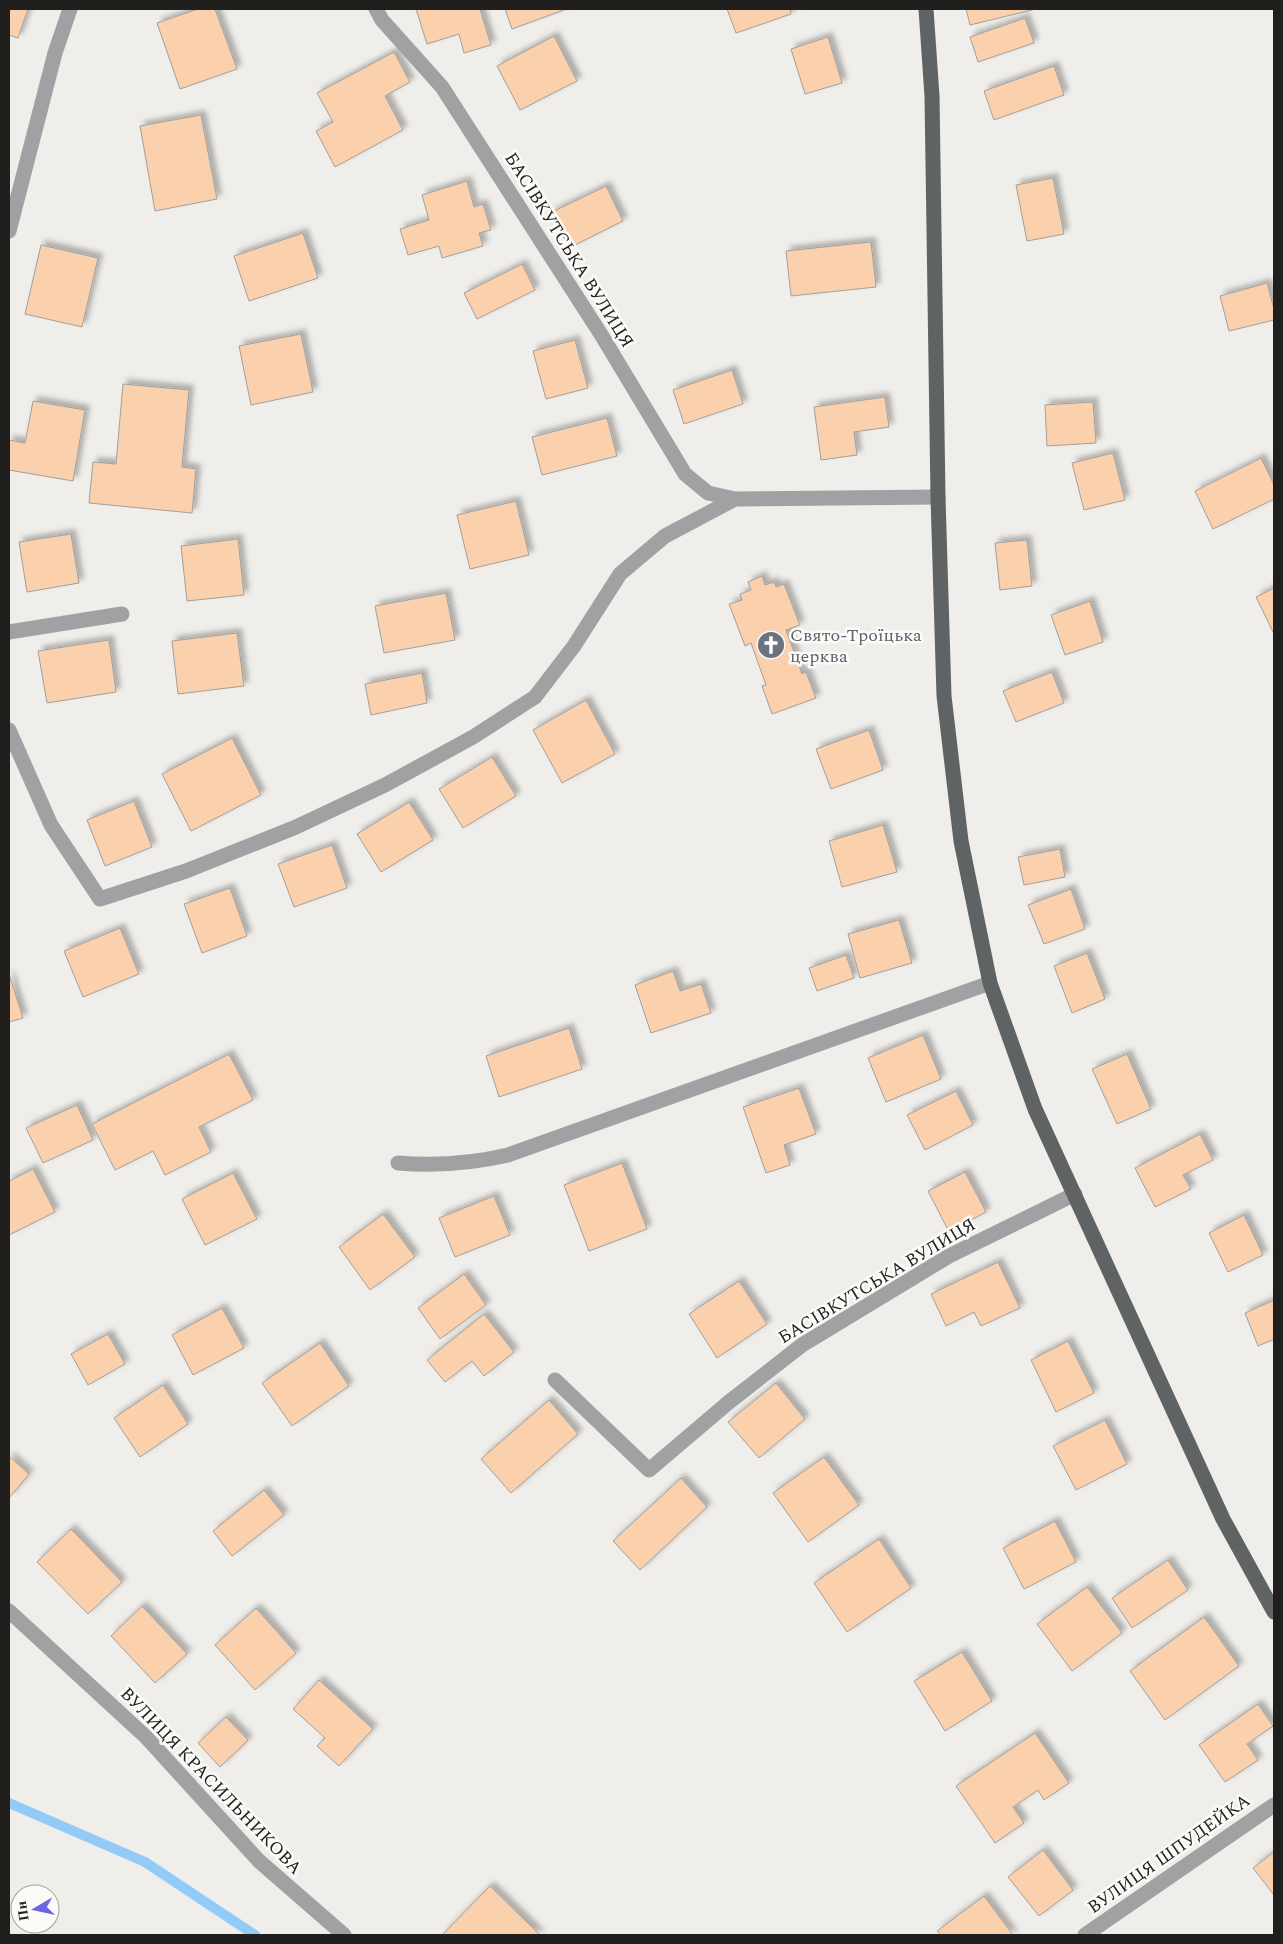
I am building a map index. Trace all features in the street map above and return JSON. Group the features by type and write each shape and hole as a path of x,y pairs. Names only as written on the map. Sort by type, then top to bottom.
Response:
{"main road":[{"path":"926,9 932,96 938,497 944,696 961,841 990,983 1035,1109 1223,1519 1274,1612"}],"street":[{"path":"9,231 55,53 70,9"},
{"name":"БАСІВКУТСЬКА ВУЛИЦЯ","path":"376,9 382,20 442,87 484,150 602,336 685,474 708,493 734,499 938,497"},
{"name":"БАСІВКУТСЬКА ВУЛИЦЯ","path":"9,730 52,825 100,899 186,871 296,827 385,785 473,737 535,697 574,646 620,574 665,536 734,499"},
{"path":"9,632 122,614"},
{"path":"398,1163 435,1166 471,1163 508,1155 990,983"},
{"name":"БАСІВКУТСЬКА ВУЛИЦЯ","path":"555,1380 649,1470 729,1402 802,1345 949,1256 1075,1194"},
{"name":"ВУЛИЦЯ КРАСИЛЬНИКОВА","path":"9,1611 146,1737 259,1861 344,1935"},
{"name":"ВУЛИЦЯ ШПУДЕЙКА","path":"1085,1935 1274,1805"}],"building":[{"path":"9,9 28,9 18,38 9,35"},
{"path":"198,9 215,9 237,69 180,89 157,23"},
{"path":"416,9 480,9 491,45 464,53 459,34 427,44"},
{"path":"505,9 564,9 564,10 512,29"},
{"path":"727,9 790,9 791,14 736,33"},
{"path":"966,9 1031,9 1032,10 970,25"},
{"path":"1025,18 1034,43 978,62 970,37"},
{"path":"554,36 577,81 520,110 497,66"},
{"path":"828,37 842,83 805,94 791,49"},
{"path":"394,52 410,82 385,96 403,130 335,167 316,131 333,122 317,93"},
{"path":"1054,66 1064,95 994,120 984,91"},
{"path":"201,115 217,199 155,211 140,126"},
{"path":"1053,178 1064,234 1027,241 1016,185"},
{"path":"467,181 474,207 483,204 491,230 479,233 483,246 442,258 439,246 408,255 400,229 429,220 422,195"},
{"path":"606,186 623,221 569,248 552,212"},
{"path":"303,233 318,278 249,301 234,256"},
{"path":"871,242 876,287 791,296 786,251"},
{"path":"41,245 98,258 82,327 25,314"},
{"path":"522,264 535,290 477,319 464,293"},
{"path":"1267,283 1274,309 1274,320 1229,331 1220,296"},
{"path":"301,334 313,392 251,405 239,346"},
{"path":"575,340 588,388 546,399 533,351"},
{"path":"732,370 743,404 684,424 673,390"},
{"path":"123,384 189,390 182,467 196,469 192,513 89,503 93,462 116,464"},
{"path":"885,397 889,427 854,432 857,455 821,460 814,407"},
{"path":"33,401 85,410 73,481 9,470 9,440 25,443"},
{"path":"1093,402 1096,443 1047,446 1045,405"},
{"path":"607,418 617,456 542,475 532,437"},
{"path":"1113,453 1125,500 1084,510 1072,463"},
{"path":"1261,458 1274,485 1274,499 1213,529 1195,491"},
{"path":"516,501 529,555 470,569 457,515"},
{"path":"71,534 79,583 27,592 19,542"},
{"path":"238,539 244,595 187,601 181,546"},
{"path":"1027,540 1032,586 1000,590 995,543"},
{"name":"Свято-Троїцька церква","path":"762,576 765,585 774,582 776,587 784,584 800,625 786,630 802,674 806,672 816,698 772,714 762,686 766,685 751,643 745,646 729,604 742,600 740,594 751,590 748,582"},
{"path":"1274,588 1274,634 1256,597"},
{"path":"446,593 455,640 384,653 375,606"},
{"path":"1090,601 1103,642 1065,655 1051,615"},
{"path":"237,633 244,686 178,694 172,641"},
{"path":"109,640 116,692 47,703 38,651"},
{"path":"1052,672 1064,703 1016,722 1003,691"},
{"path":"422,673 427,703 371,715 365,684"},
{"path":"586,700 615,754 562,783 533,730"},
{"path":"869,730 883,770 831,789 816,749"},
{"path":"232,738 261,795 191,831 162,774"},
{"path":"492,757 516,796 463,828 439,789"},
{"path":"134,801 152,847 105,866 87,820"},
{"path":"409,802 433,840 381,872 357,834"},
{"path":"883,825 897,872 842,887 829,841"},
{"path":"332,845 347,888 294,907 278,864"},
{"path":"1060,849 1065,877 1024,885 1018,857"},
{"path":"230,888 247,936 202,953 184,904"},
{"path":"1071,889 1085,929 1044,944 1028,905"},
{"path":"899,920 912,963 860,978 848,934"},
{"path":"120,928 139,974 83,997 64,951"},
{"path":"1087,953 1105,999 1072,1013 1054,966"},
{"path":"846,955 854,978 817,991 809,968"},
{"path":"673,971 680,991 701,984 711,1013 651,1033 635,985"},
{"path":"9,974 23,1018 9,1022"},
{"path":"569,1028 582,1069 499,1097 486,1056"},
{"path":"923,1035 941,1079 886,1102 868,1058"},
{"path":"229,1054 253,1100 199,1127 211,1152 165,1175 153,1151 115,1170 92,1124"},
{"path":"1127,1054 1151,1109 1117,1124 1092,1069"},
{"path":"799,1088 816,1134 784,1145 790,1165 766,1173 743,1107"},
{"path":"956,1091 973,1125 925,1150 907,1115"},
{"path":"77,1105 93,1140 43,1163 26,1128"},
{"path":"1200,1134 1213,1160 1183,1175 1191,1189 1155,1207 1135,1168"},
{"path":"622,1163 647,1229 589,1251 564,1185"},
{"path":"33,1169 55,1212 9,1235 9,1181"},
{"path":"965,1172 986,1212 949,1232 928,1191"},
{"path":"233,1173 257,1219 205,1245 182,1199"},
{"path":"494,1196 510,1235 455,1257 439,1218"},
{"path":"383,1214 415,1257 370,1290 339,1247"},
{"path":"1244,1215 1263,1255 1228,1272 1209,1233"},
{"path":"998,1262 1020,1308 981,1326 974,1312 946,1326 931,1294"},
{"path":"464,1274 486,1305 440,1339 418,1308"},
{"path":"739,1281 767,1324 717,1358 689,1314"},
{"path":"1274,1300 1274,1339 1258,1346 1245,1313"},
{"path":"222,1308 244,1348 193,1375 172,1335"},
{"path":"484,1314 514,1352 484,1376 472,1361 445,1382 427,1360"},
{"path":"108,1334 125,1364 88,1385 71,1354"},
{"path":"1068,1341 1094,1393 1056,1412 1031,1360"},
{"path":"320,1343 349,1386 292,1426 262,1383"},
{"path":"776,1383 805,1419 759,1458 728,1422"},
{"path":"163,1385 188,1424 140,1457 114,1418"},
{"path":"549,1400 578,1434 511,1493 481,1459"},
{"path":"1105,1420 1127,1464 1076,1490 1053,1446"},
{"path":"9,1456 29,1474 9,1498"},
{"path":"824,1457 859,1505 808,1542 773,1493"},
{"path":"681,1478 707,1507 640,1570 613,1541"},
{"path":"264,1490 284,1515 232,1556 213,1531"},
{"path":"1055,1521 1076,1562 1024,1589 1003,1548"},
{"path":"71,1529 122,1582 88,1614 37,1562"},
{"path":"879,1539 911,1588 847,1632 814,1583"},
{"path":"1168,1560 1188,1590 1132,1628 1112,1598"},
{"path":"1087,1587 1122,1633 1072,1671 1037,1624"},
{"path":"142,1606 187,1654 155,1683 111,1636"},
{"path":"256,1608 296,1653 255,1690 215,1645"},
{"path":"1204,1617 1239,1666 1165,1720 1130,1671"},
{"path":"962,1652 992,1701 945,1731 914,1681"},
{"path":"319,1680 373,1729 339,1766 317,1746 325,1738 293,1709"},
{"path":"1258,1704 1273,1726 1247,1744 1258,1760 1225,1782 1199,1745"},
{"path":"226,1717 248,1740 220,1767 198,1743"},
{"path":"1035,1733 1069,1783 1044,1800 1038,1790 1013,1807 1024,1823 995,1843 956,1786"},
{"path":"1043,1850 1073,1890 1039,1916 1008,1877"},
{"path":"1274,1852 1274,1895 1253,1868"},
{"path":"490,1886 540,1935 442,1935"},
{"path":"984,1896 1013,1935 941,1935 937,1931"}],"waterway":[{"path":"9,1803 145,1862 255,1935"}],"place":[{"name":"Свято-Троїцька церква","path":"771,645"}]}
